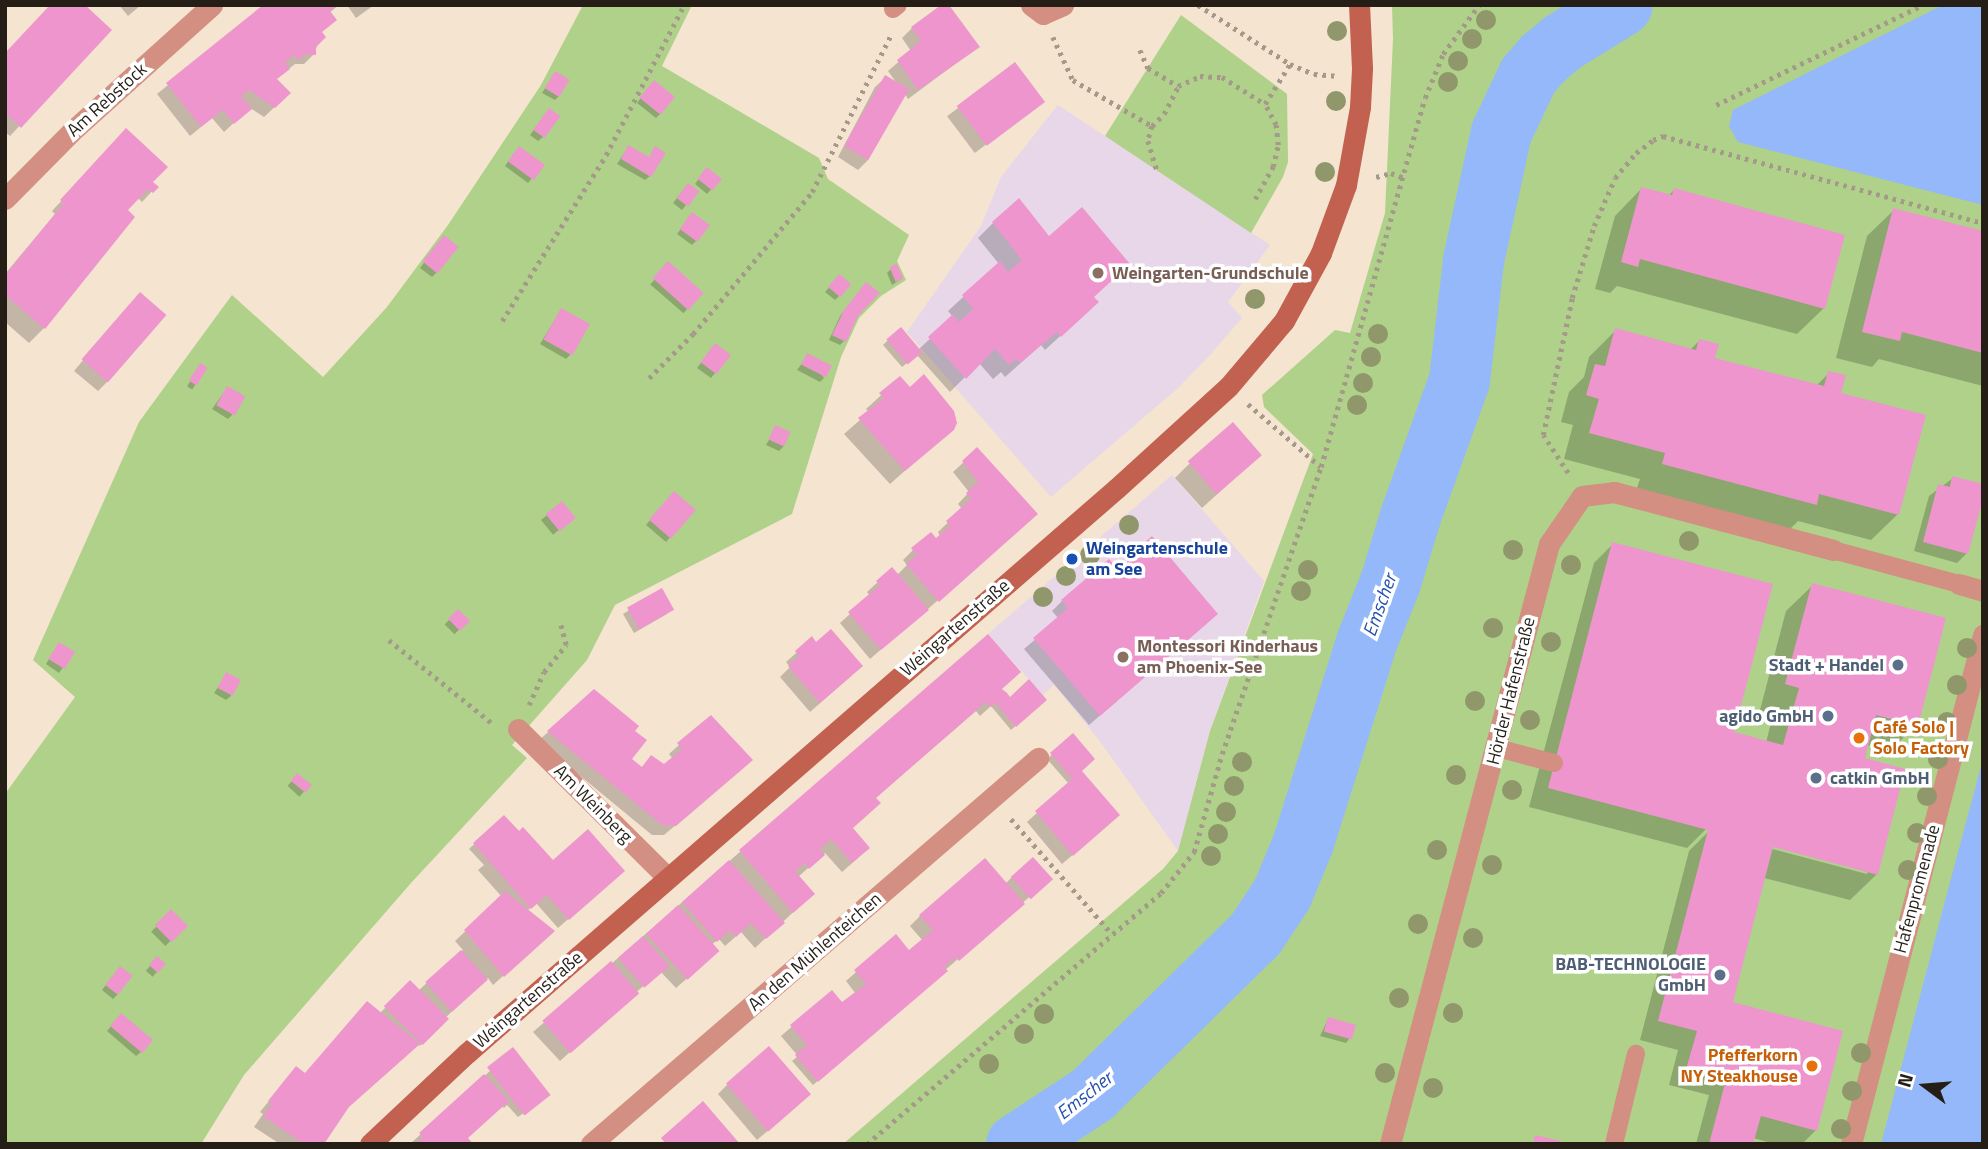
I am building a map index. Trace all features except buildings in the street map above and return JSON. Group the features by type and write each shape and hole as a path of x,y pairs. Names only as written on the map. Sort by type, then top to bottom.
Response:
{"street":[{"name":"Am Rebstock","path":"5,199 71,132 212,5"},
{"path":"1037,10 1063,5"},
{"name":"Weingartenstraße","path":"370,1144 467,1053 1117,488 1229,386 1284,321 1321,253 1346,186 1360,107 1359,6"},
{"path":"1583,496 1614,492 1833,550"},
{"name":"Hörder Hafenstraße","path":"1391,1144 1549,544 1583,496"},
{"path":"1959,584 1983,591"},
{"name":"Hafenpromenade","path":"1851,1144 1983,635"},
{"name":"Am Weinberg","path":"518,729 668,878"},
{"name":"An den Mühlenteichen","path":"591,1144 1038,758"}],"lane":[{"path":"1833,550 1959,584"},
{"path":"1497,748 1554,763"},
{"path":"1614,1144 1636,1054"}],"path":[{"path":"502,321 606,155 684,5"},
{"path":"1198,5 1290,64 1314,74 1361,78"},
{"path":"867,1144 1174,880 1194,852 1222,754 1321,467 1425,98 1443,54 1479,5"},
{"path":"1716,104 1923,5"},
{"path":"1037,10 1073,80 1152,126"},
{"path":"649,378 694,334 812,192 893,30"},
{"path":"1140,50 1148,68 1178,86"},
{"path":"1265,104 1290,64"},
{"path":"1157,170 1148,141 1152,126 1164,114 1178,86 1199,76 1222,77 1265,104 1276,125 1278,145 1273,167 1255,199"},
{"path":"1583,496 1543,435 1572,298 1598,217 1615,178 1636,153 1653,140 1663,136 1983,223"},
{"path":"1247,402 1321,467"},
{"path":"389,640 502,730 518,729 544,672 566,645 560,622"},
{"path":"993,799 1112,934"}],"shaded area":[{"name":"Weingarten-Grundschule","path":"1058,105 1270,245 1228,302 1242,318 1209,356 1178,388 1051,497 907,332 981,226 1001,177"},
{"name":"Montessori Kinderhaus am Phoenix-See","path":"1172,475 1264,581 1210,731 1178,851 1099,740 1054,685 1043,695 988,634"}],"green space":[{"path":"583,5 692,5 662,66 819,158 828,179 909,235 897,261 906,280 881,296 859,318 841,357 792,514 615,605 587,660 512,745 527,758 411,883 244,1075 201,1144 5,1144 5,794 75,697 33,660 139,422 232,295 323,377 387,307 448,225 541,85"},
{"path":"1392,5 1983,5 1983,1144 843,1144 1163,869 1178,851 1210,731 1313,454 1264,407 1262,395 1335,330 1350,333 1385,213 1393,39"},
{"path":"1181,15 1287,94 1288,162 1283,177 1251,233 1105,136"}],"water":[{"path":"1943,5 1983,5 1983,205 1738,142 1729,126 1733,110"},
{"path":"1983,759 1983,1144 1881,1144 1949,886"}],"waterway":[{"name":"Emscher","path":"1016,1144 1092,1094 1255,934 1282,893 1303,842 1366,642 1390,582 1410,516 1459,380 1473,260 1501,132 1528,75 1543,58 1562,42 1622,5"}],"place":[{"name":"Weingarten-Grundschule","path":"1098,273"},
{"name":"Weingartenschule am See","path":"1072,559"},
{"name":"Montessori Kinderhaus am Phoenix-See","path":"1123,657"},
{"name":"Stadt + Handel","path":"1898,665"},
{"name":"agido GmbH","path":"1828,716"},
{"name":"Café Solo | Solo Factory","path":"1859,738"},
{"name":"catkin GmbH","path":"1816,778"},
{"name":"BAB-TECHNOLOGIE GmbH","path":"1720,975"},
{"name":"Pfefferkorn NY Steakhouse","path":"1812,1066"}]}
